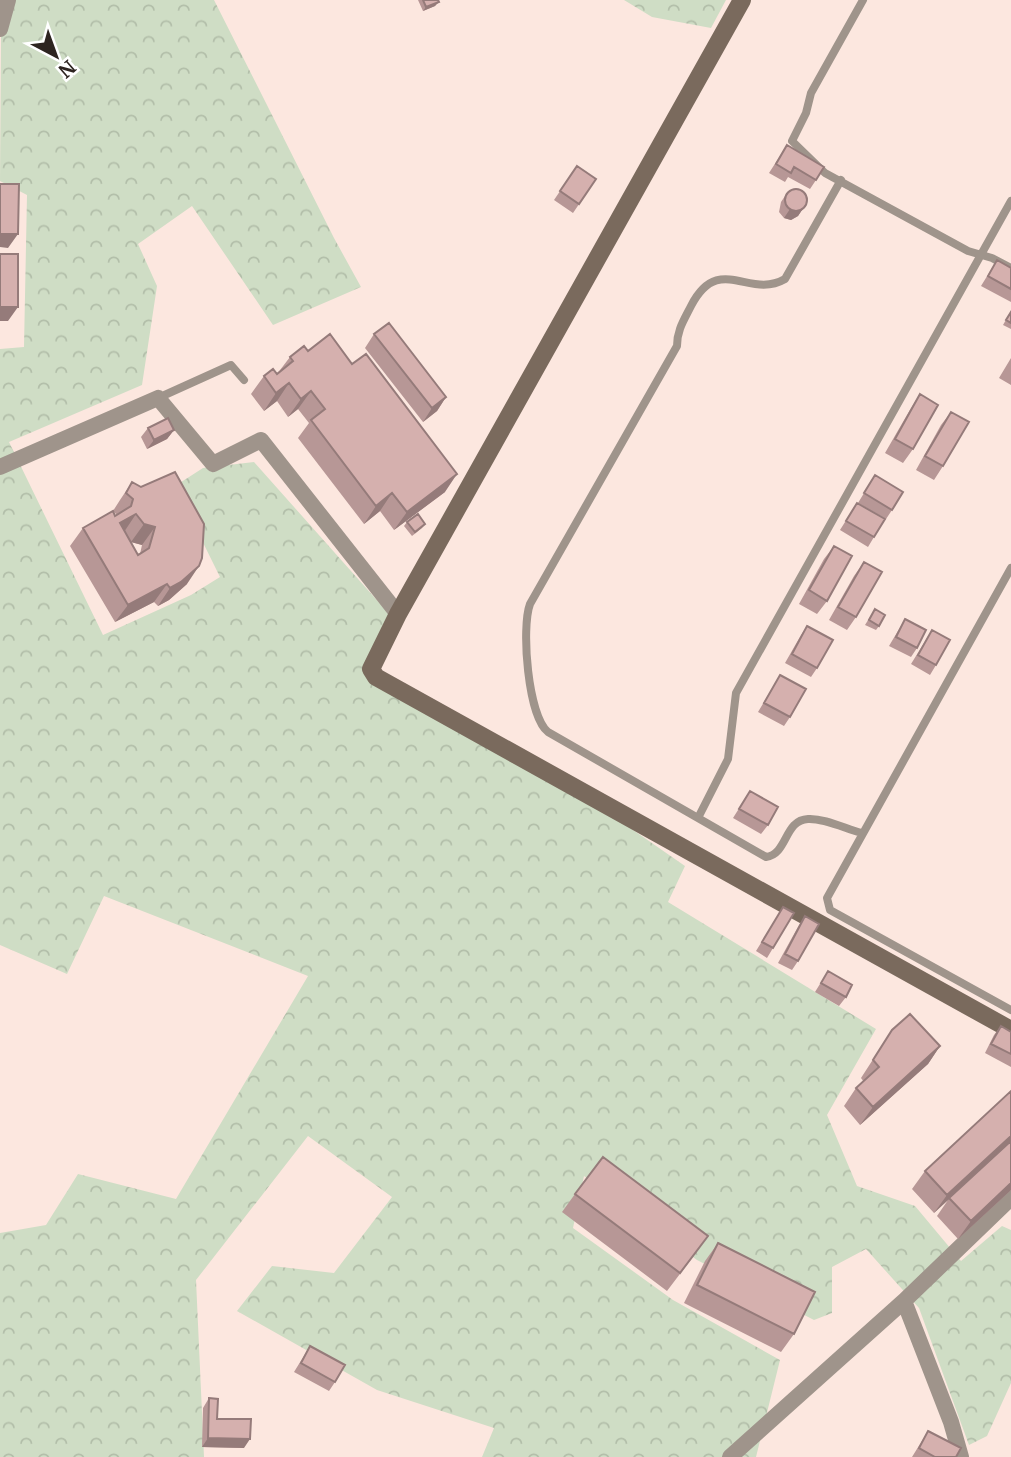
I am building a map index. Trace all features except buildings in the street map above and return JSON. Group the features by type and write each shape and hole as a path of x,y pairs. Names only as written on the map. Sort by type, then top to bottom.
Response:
{"street":[{"path":"0,29 8,0"},
{"path":"742,0 398,614 371,669 376,677 1011,1030"},
{"path":"0,467 158,398 212,464 261,440 398,614"},
{"path":"730,1457 904,1301 1011,1198"},
{"path":"904,1301 951,1422 961,1457"}],"lane":[{"path":"863,0 811,93 806,113 792,141 825,173 968,251 1011,268"},
{"path":"841,180 785,279 763,286 737,278 720,279 698,293 677,333 677,346 527,614 534,712 541,727 699,816 720,833 766,857 777,853 792,826 804,819 813,819 862,833"},
{"path":"699,816 726,766 736,693 1011,201"},
{"path":"158,398 231,365 244,380"},
{"path":"1011,568 827,898 830,911 1011,1010"}],"green space":[{"path":"13,0 214,0 361,287 273,325 192,206 138,244 157,286 142,385 9,442 103,635 191,595 220,577 175,486 203,468 254,462 391,616 364,673 610,814 685,866 668,902 876,1029 827,1115 857,1186 915,1206 961,1261 1002,1226 1011,1230 1011,1383 987,1436 969,1445 919,1308 866,1249 832,1267 832,1313 814,1320 697,1260 584,1176 573,1228 673,1300 780,1360 756,1457 482,1457 494,1428 377,1390 237,1311 272,1266 334,1273 392,1197 308,1136 196,1280 204,1457 0,1457 0,1233 46,1225 78,1174 176,1199 308,976 104,896 67,974 0,945 0,349 24,347 27,195 0,181 1,36"},
{"path":"624,0 726,0 711,28 652,17"}]}
